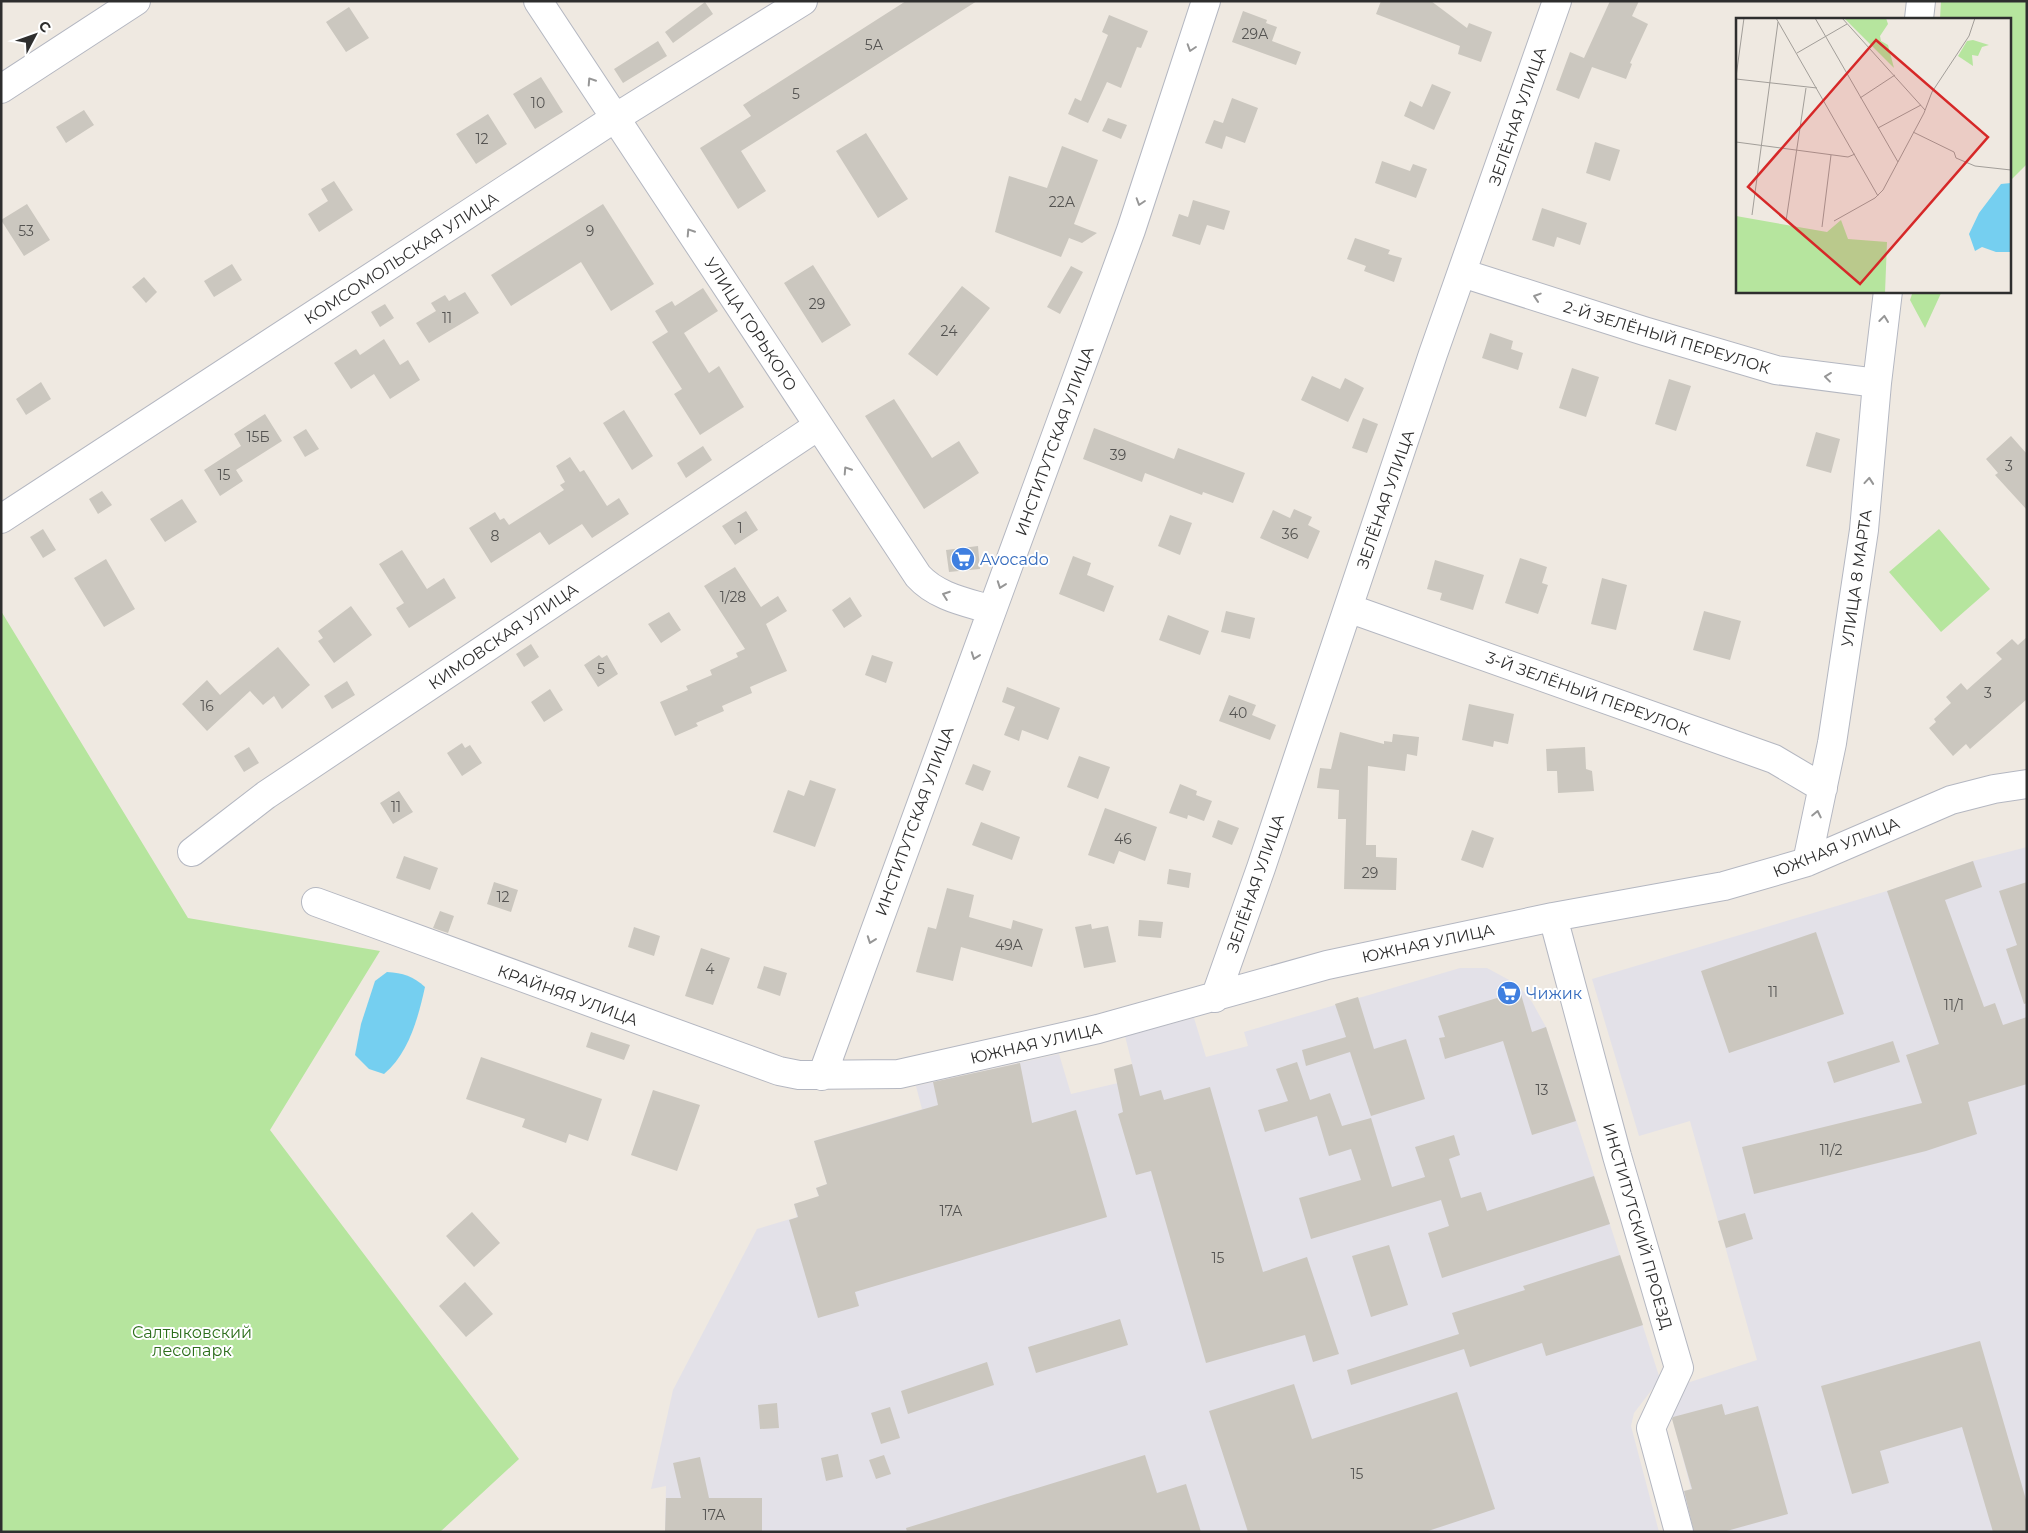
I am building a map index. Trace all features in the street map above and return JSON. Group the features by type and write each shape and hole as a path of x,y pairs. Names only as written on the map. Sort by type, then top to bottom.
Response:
{"street":[{"path":"1,89 136,1"},
{"name":"УЛИЦА ГОРЬКОГО","path":"538,1 918,576 928,587 942,594 992,610"},
{"name":"КОМСОМОЛЬСКАЯ УЛИЦА","path":"1,519 615,118 803,1"},
{"name":"ИНСТИТУТСКАЯ УЛИЦА","path":"822,1076 1131,230 1206,1"},
{"name":"ЗЕЛЁНАЯ УЛИЦА","path":"1215,998 1261,868 1462,272 1557,1"},
{"path":"1919,18 1921,1"},
{"name":"2-Й ЗЕЛЁНЫЙ ПЕРЕУЛОК","path":"1462,272 1644,331 1776,370 1876,383"},
{"name":"УЛИЦА 8 МАРТА","path":"1807,862 1832,743 1866,518 1876,383 1888,292"},
{"name":"КИМОВСКАЯ УЛИЦА","path":"192,852 275,789 818,426"},
{"name":"3-Й ЗЕЛЁНЫЙ ПЕРЕУЛОК","path":"1348,608 1774,759 1823,788"},
{"name":"ЮЖНАЯ УЛИЦА","path":"822,1076 899,1074 1072,1036 1215,998 1319,967 1553,916 1724,886 1807,862 1951,800 1994,789 2027,784"},
{"name":"КРАЙНЯЯ УЛИЦА","path":"316,902 779,1071 799,1075 822,1076"},
{"name":"ИНСТИТУТСКИЙ ПРОЕЗД","path":"1553,916 1617,1156 1679,1368 1651,1428 1679,1532"}],"shaded area":[{"path":"2027,847 2027,1532 1686,1532 1675,1494 1691,1489 1672,1417 1687,1383 1757,1360 1690,1121 1639,1136 1592,979 1887,891 1973,861"},
{"path":"1460,968 1487,968 1511,981 1532,1002 1546,1027 1660,1379 1634,1413 1631,1426 1659,1532 665,1532 666,1486 651,1489 673,1390 757,1229 797,1217 794,1204 819,1197 816,1188 827,1184 814,1141 922,1109 916,1086 1059,1054 1071,1094 1118,1083 1114,1069 1132,1064 1125,1036 1194,1018 1206,1057 1248,1046 1244,1032"}],"green space":[{"path":"1941,1 2027,1 2027,164 2010,181 2010,18 1940,18"},
{"path":"1913,292 1942,292 1925,328 1910,300"},
{"path":"1939,529 1990,589 1941,632 1889,572"},
{"name":"Салтыковский лесопарк","path":"1,611 188,918 380,951 270,1130 519,1459 440,1532 1,1532"}],"water":[{"path":"387,972 408,976 425,987 416,1023 406,1045 393,1066 384,1074 369,1069 355,1055 361,1024 375,981"}],"building":[{"path":"906,1 977,1 741,151 766,191 738,209 700,148 751,116 743,105"},
{"path":"1381,1 1431,1 1467,28 1469,23 1492,32 1481,62 1458,54 1460,46 1376,14"},
{"path":"1610,1 1639,1 1632,16 1648,24 1630,63 1632,64 1626,79 1592,67 1579,99 1556,90 1570,52 1584,58"},
{"path":"705,2 713,14 673,43 665,32"},
{"path":"349,7 369,38 346,52 326,22"},
{"path":"1243,11 1267,20 1266,23 1277,27 1272,41 1301,52 1296,65 1232,42"},
{"path":"1109,15 1148,31 1141,48 1137,47 1121,88 1107,82 1088,123 1068,114 1075,98 1081,101 1108,35 1102,32"},
{"path":"658,41 667,56 623,83 614,69"},
{"path":"541,77 563,112 535,129 513,94"},
{"path":"1432,84 1451,92 1434,130 1404,116 1410,101 1422,107"},
{"path":"1232,98 1258,108 1245,143 1226,136 1222,149 1205,143 1214,120 1223,123"},
{"path":"84,110 94,125 66,143 56,127"},
{"path":"488,114 507,144 476,164 456,134"},
{"path":"1108,118 1127,125 1121,139 1102,131"},
{"path":"866,133 908,199 878,218 836,151"},
{"path":"1595,142 1620,150 1610,181 1586,173"},
{"path":"1062,146 1098,160 1074,224 1097,233 1082,243 1069,238 1061,257 995,232 1009,176 1047,188"},
{"path":"1382,161 1410,171 1413,164 1427,169 1416,198 1375,183"},
{"path":"334,181 353,210 319,232 308,214 328,201 321,189"},
{"path":"1193,200 1230,211 1224,230 1207,225 1200,245 1172,236 1179,214 1188,217"},
{"path":"27,204 50,240 24,256 1,220"},
{"path":"603,204 654,284 611,311 581,262 511,306 491,275"},
{"path":"1542,208 1587,223 1580,245 1557,237 1554,247 1532,240"},
{"path":"1355,238 1390,250 1388,254 1402,258 1394,282 1364,271 1366,266 1347,259"},
{"path":"232,264 242,280 214,297 204,281"},
{"path":"813,265 851,325 822,343 784,283"},
{"path":"1071,266 1083,272 1060,314 1047,307"},
{"path":"144,277 157,292 146,303 132,287"},
{"path":"962,286 990,308 937,376 908,354"},
{"path":"703,288 718,311 684,333 709,373 719,366 744,407 700,435 674,394 682,389 652,342 668,332 655,311 672,301 675,306"},
{"path":"465,292 479,313 429,343 416,323 436,311 431,303 445,295 449,301"},
{"path":"385,304 394,318 380,327 371,312"},
{"path":"1490,333 1513,341 1511,349 1523,353 1518,370 1482,358"},
{"path":"384,339 400,365 408,360 420,380 390,399 374,374 351,389 334,363 356,349 360,355"},
{"path":"1572,368 1599,377 1586,417 1559,408"},
{"path":"1312,376 1340,389 1345,378 1364,388 1348,422 1301,400"},
{"path":"1669,379 1691,386 1676,431 1655,424"},
{"path":"41,382 51,399 26,415 16,399"},
{"path":"894,399 932,458 959,441 979,473 924,509 865,416"},
{"path":"624,410 653,456 632,470 603,423"},
{"path":"265,414 282,441 236,470 243,481 220,496 204,470 241,446 234,434"},
{"path":"1363,418 1378,424 1367,453 1352,448"},
{"path":"1094,428 1174,459 1178,448 1245,473 1233,503 1203,492 1202,495 1145,473 1142,482 1083,459"},
{"path":"306,429 319,449 305,457 293,437"},
{"path":"1816,432 1840,439 1831,473 1806,466"},
{"path":"2011,436 2027,454 2027,510 1995,475 1998,473 1986,459"},
{"path":"703,446 712,460 686,478 677,463"},
{"path":"570,457 580,472 584,470 607,506 619,498 629,514 592,538 582,524 549,545 540,532 491,563 469,528 495,512 500,520 504,518 509,525 564,490 560,485 565,482 556,466"},
{"path":"102,491 112,505 98,514 89,499"},
{"path":"182,499 197,522 165,542 150,519"},
{"path":"1294,509 1312,517 1308,525 1320,531 1308,559 1260,538 1273,510 1290,518"},
{"path":"746,511 758,530 735,545 722,526"},
{"path":"1170,515 1192,523 1180,555 1158,546"},
{"path":"43,529 56,550 43,558 30,537"},
{"path":"978,546 980,569 949,572 946,550"},
{"path":"402,550 427,589 444,578 456,598 409,628 396,608 404,603 379,564"},
{"path":"1073,556 1091,563 1087,575 1114,586 1104,612 1059,594"},
{"path":"1520,558 1547,567 1542,583 1548,585 1538,614 1505,603"},
{"path":"106,559 135,609 104,627 74,578"},
{"path":"1435,560 1484,575 1473,610 1440,600 1442,593 1427,589"},
{"path":"735,567 761,607 778,596 787,611 766,624 787,671 750,687 752,693 722,706 724,711 696,723 698,726 675,736 660,702 688,690 686,686 712,675 710,670 738,657 736,653 745,649 704,586"},
{"path":"1602,578 1627,585 1616,630 1591,624"},
{"path":"850,597 862,616 844,628 832,610"},
{"path":"351,606 372,635 334,663 318,641 323,638 318,631"},
{"path":"1226,611 1255,618 1250,639 1221,632"},
{"path":"1704,611 1741,621 1730,660 1693,650"},
{"path":"669,612 681,630 661,643 648,624"},
{"path":"1168,615 1209,631 1200,655 1159,640"},
{"path":"2027,637 2027,699 1970,749 1966,744 1953,756 1929,728 1936,722 1934,719 1951,703 1946,697 1961,683 1967,690 2002,659 1996,653 2012,639 2018,645"},
{"path":"531,644 539,657 524,667 516,654"},
{"path":"278,647 310,685 282,709 274,696 263,705 250,691 207,731 182,704 207,680 220,695"},
{"path":"599,655 602,658 607,655 618,674 598,687 584,665"},
{"path":"872,655 893,662 886,683 865,675"},
{"path":"347,681 355,695 332,709 324,696"},
{"path":"1007,687 1060,708 1048,740 1022,730 1019,741 1004,735 1015,707 1002,702"},
{"path":"550,689 563,710 544,722 531,702"},
{"path":"1229,695 1256,705 1252,715 1276,725 1270,740 1219,721"},
{"path":"1469,704 1514,714 1508,744 1494,741 1493,747 1462,740"},
{"path":"1340,732 1384,744 1384,741 1392,742 1393,734 1419,737 1417,756 1407,754 1405,771 1368,766 1366,845 1376,845 1376,857 1397,858 1396,890 1344,889 1346,819 1338,819 1339,790 1317,788 1320,768 1331,769"},
{"path":"462,743 465,748 470,745 482,763 462,776 447,753"},
{"path":"249,747 259,763 244,772 234,756"},
{"path":"1585,747 1586,769 1592,771 1594,791 1558,793 1557,771 1547,771 1546,749"},
{"path":"1079,756 1110,767 1098,799 1067,787"},
{"path":"973,764 991,771 983,791 965,784"},
{"path":"810,780 836,789 815,847 773,832 788,790 804,796"},
{"path":"1180,784 1197,791 1196,795 1212,801 1204,821 1188,815 1187,819 1169,813"},
{"path":"399,791 413,812 393,824 380,803"},
{"path":"1105,808 1157,827 1145,861 1119,851 1114,864 1088,855"},
{"path":"1218,820 1239,828 1232,845 1212,837"},
{"path":"981,822 1020,837 1012,860 972,845"},
{"path":"1472,830 1494,838 1483,868 1461,860"},
{"path":"404,856 438,868 430,890 396,878"},
{"path":"1973,861 1982,887 1945,900 1984,1007 1995,1003 2003,1025 2027,1017 2027,1084 1968,1102 1977,1134 1926,1151 1754,1194 1742,1147 1922,1103 1906,1055 1939,1044 1887,891"},
{"path":"1169,869 1191,873 1189,888 1167,884"},
{"path":"494,882 518,890 511,912 487,904"},
{"path":"2027,882 2027,1003 2024,1004 2006,949 2017,945 1999,891"},
{"path":"947,888 974,895 969,917 1011,929 1013,920 1043,929 1032,967 961,947 953,981 916,972 928,927 936,929"},
{"path":"440,911 454,916 448,933 433,928"},
{"path":"1139,920 1163,922 1161,938 1138,936"},
{"path":"1091,924 1092,929 1108,926 1116,962 1084,968 1075,927"},
{"path":"634,927 660,936 654,956 628,947"},
{"path":"1816,932 1844,1014 1729,1053 1701,971"},
{"path":"701,948 730,958 713,1005 685,996"},
{"path":"764,966 787,973 780,996 757,988"},
{"path":"1520,991 1532,1032 1546,1027 1576,1121 1532,1135 1503,1041 1445,1059 1439,1038 1445,1037 1438,1016"},
{"path":"1358,997 1374,1049 1406,1039 1425,1099 1371,1116 1350,1052 1306,1066 1302,1050 1346,1037 1335,1004"},
{"path":"591,1032 630,1045 624,1060 586,1047"},
{"path":"1893,1041 1900,1062 1834,1083 1827,1062"},
{"path":"481,1057 602,1099 588,1141 569,1134 566,1143 522,1127 525,1119 466,1099"},
{"path":"1297,1062 1310,1100 1330,1093 1342,1126 1371,1118 1392,1187 1425,1177 1415,1147 1454,1135 1460,1155 1449,1159 1461,1198 1481,1192 1487,1211 1594,1176 1610,1224 1442,1278 1428,1233 1449,1226 1441,1200 1311,1239 1299,1198 1361,1180 1351,1149 1329,1156 1317,1116 1265,1132 1258,1110 1288,1101 1276,1069"},
{"path":"1020,1063 1032,1123 1076,1110 1107,1217 855,1292 859,1306 818,1318 789,1220 798,1217 794,1204 819,1196 816,1188 827,1184 814,1141 938,1105 933,1082"},
{"path":"1132,1064 1140,1096 1161,1090 1164,1100 1210,1087 1263,1272 1307,1257 1339,1354 1313,1362 1305,1335 1206,1363 1151,1171 1136,1175 1118,1114 1123,1112 1114,1069"},
{"path":"653,1090 700,1105 677,1171 631,1155"},
{"path":"472,1212 500,1243 474,1267 446,1236"},
{"path":"1745,1213 1753,1239 1726,1248 1718,1221"},
{"path":"1389,1245 1408,1305 1371,1317 1352,1256"},
{"path":"1620,1255 1643,1325 1546,1356 1542,1343 1470,1367 1464,1349 1351,1385 1347,1370 1459,1334 1452,1313 1525,1290 1523,1286"},
{"path":"465,1282 493,1314 466,1337 439,1306"},
{"path":"1120,1319 1128,1345 1036,1373 1028,1347"},
{"path":"1980,1341 2027,1503 2027,1532 1993,1532 1962,1427 1880,1451 1889,1483 1852,1494 1821,1386"},
{"path":"987,1362 994,1385 908,1414 901,1391"},
{"path":"1294,1384 1312,1439 1457,1392 1495,1509 1425,1532 1248,1532 1209,1411"},
{"path":"777,1403 779,1428 760,1429 758,1405"},
{"path":"1722,1404 1725,1415 1758,1406 1788,1514 1723,1532 1694,1532 1684,1491 1692,1489 1672,1419 1673,1417"},
{"path":"890,1407 900,1438 881,1444 871,1413"},
{"path":"838,1454 843,1477 826,1481 821,1458"},
{"path":"884,1455 891,1474 876,1479 869,1460"},
{"path":"1145,1455 1157,1493 1186,1484 1201,1532 907,1532 906,1528"},
{"path":"700,1457 709,1498 762,1498 762,1532 665,1532 666,1498 681,1498 673,1463"}],"place":[{"name":"Avocado","path":"963,559"},
{"name":"Чижик","path":"1509,993"}]}
